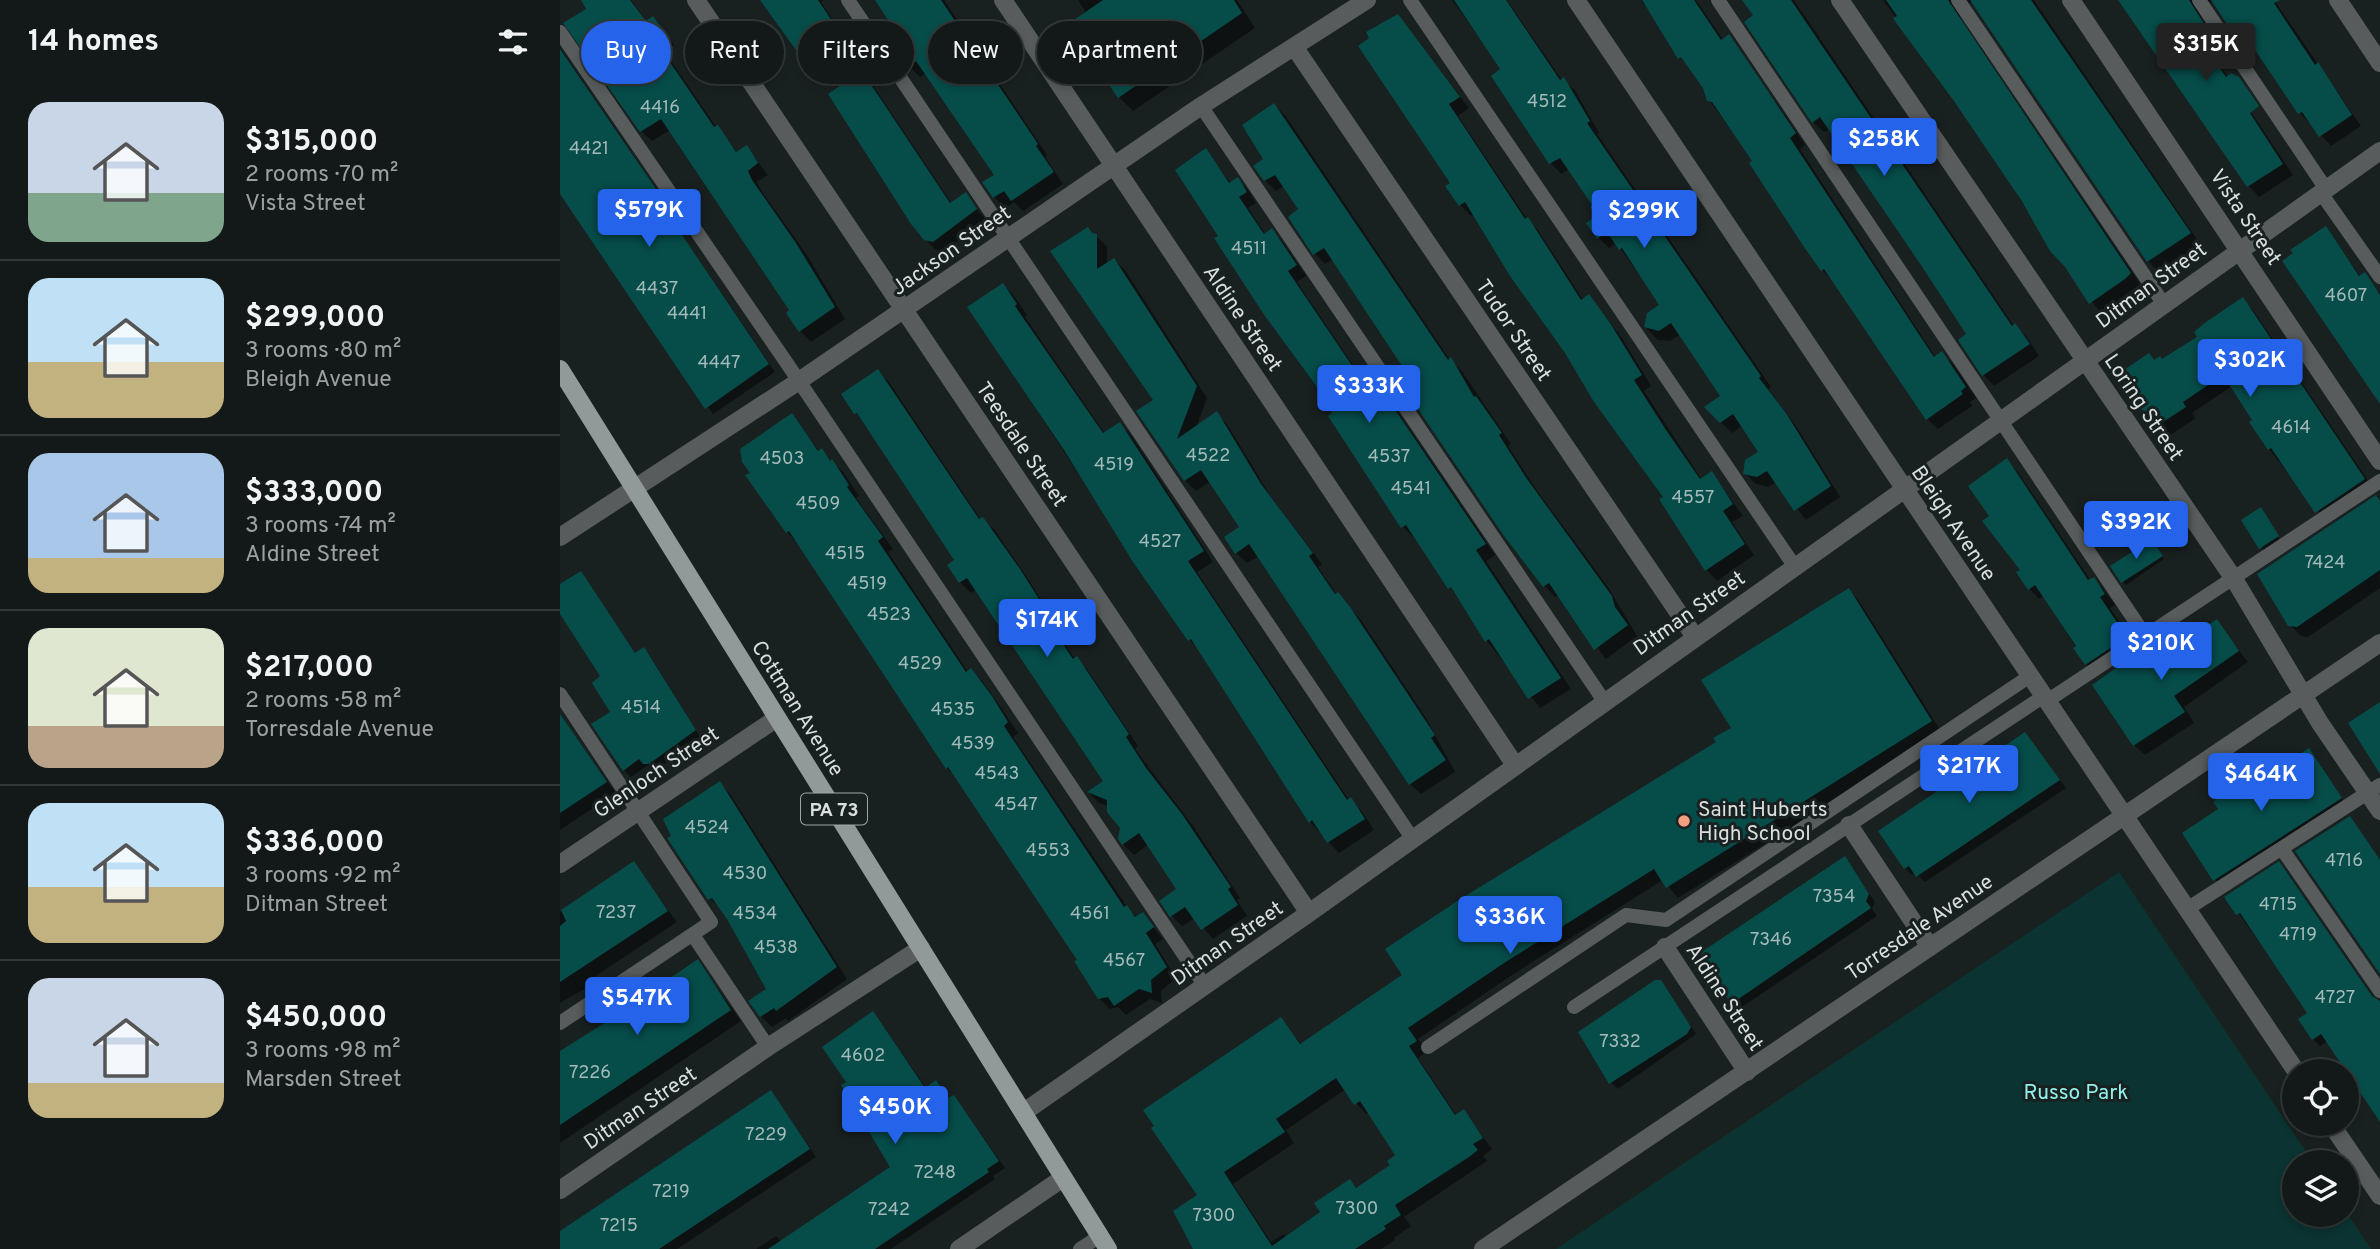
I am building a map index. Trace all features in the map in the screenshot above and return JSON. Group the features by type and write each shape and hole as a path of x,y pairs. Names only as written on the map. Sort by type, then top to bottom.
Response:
{"main road":[{"name":"Cottman Avenue","path":"560,369 1104,1242"}],"street":[{"name":"Teesdale Street","path":"696,0 1309,913"},
{"name":"Aldine Street","path":"1003,0 1516,765"},
{"name":"Jackson Street","path":"560,537 905,310 1201,106 1367,0"},
{"name":"Bleigh Avenue","path":"1576,0 2288,1059"},
{"name":"Loring Street","path":"1840,0 2234,579 2303,694 2374,789 2380,811"},
{"name":"Vista Street","path":"2071,0 2380,461"},
{"path":"2338,0 2380,63"},
{"name":"Tudor Street","path":"1295,48 1695,637"},
{"name":"Ditman Street","path":"1024,1112 1309,913 2380,151"},
{"name":"Torresdale Avenue","path":"1483,1249 2380,643"},
{"name":"Glenloch Street","path":"560,864 777,718"},
{"path":"1849,825 1930,947"},
{"name":"Aldine Street","path":"1665,947 1747,1072"},
{"name":"Ditman Street","path":"560,1190 768,1047 921,948"},
{"path":"2339,1136 2380,1196"},
{"path":"959,1249 1063,1178"}],"lane":[{"path":"848,0 1412,838"},
{"path":"1410,0 1795,567"},
{"path":"1718,0 2146,637"},
{"path":"1958,0 2163,303"},
{"path":"2199,0 2380,277"},
{"path":"560,32 799,381 1205,986"},
{"path":"1201,106 1604,701"},
{"path":"1574,1007 1849,825 2146,637 2380,481"},
{"path":"1428,1047 1626,915 1666,920 2029,676"},
{"path":"560,1023 711,922 562,700"},
{"path":"2187,909 2374,789"},
{"path":"2282,849 2380,991"},
{"path":"693,935 768,1047"},
{"path":"1080,1249 1104,1242"}],"green space":[{"name":"Russo Park","path":"2119,872 2282,1116 2282,1136 2296,1136 2305,1150 2282,1150 2282,1227 2356,1227 2371,1249 1556,1249"}],"building":[{"path":"581,0 630,0 646,21 581,21 581,48 563,23 586,9"},
{"path":"760,0 818,0 832,21 798,21 798,53 784,33 784,21 775,21"},
{"path":"875,0 941,0 955,21 928,21 928,79 916,61 914,62 914,21 889,21"},
{"path":"1103,0 1234,0 1242,13 1202,40 1202,21 1072,21"},
{"path":"1454,0 1506,0 1560,80 1564,77 1590,121 1587,123 1761,376 1759,378 1786,413 1831,486 1794,511 1767,471 1757,477 1743,474 1745,460 1758,452 1733,414 1720,423 1704,407 1720,396 1671,323 1659,331 1644,327 1647,313 1659,305 1622,248 1619,250 1607,232 1597,239 1586,223 1596,216 1590,207 1592,205 1560,158 1549,164 1491,76 1500,69"},
{"path":"1642,0 1694,0 1721,40 1729,34 1796,133 1790,138 1934,357 1942,351 1966,387 1961,391 1963,394 1926,420 1824,269 1821,271 1802,244 1749,163 1752,161 1712,102 1707,101 1703,88 1681,57 1678,59"},
{"path":"1742,0 1791,0 2012,326 2015,323 2030,344 1982,376 1958,340 1966,334 1923,268 1820,117 1812,123 1744,22 1753,15"},
{"path":"1886,0 1948,0 2131,273 2125,279 2089,304 2065,267 2050,251 2021,200 1954,101 1897,24 1893,18 1897,16"},
{"path":"1970,0 2031,0 2191,233 2147,262"},
{"path":"2118,0 2189,0 2212,36 2202,41 2226,77 2231,73 2239,77 2259,106 2250,113 2283,164 2247,187"},
{"path":"2211,0 2280,0 2274,3 2315,65 2318,62 2352,115 2319,137 2302,112 2298,114 2237,23 2229,27"},
{"path":"1398,14 1460,97 1449,104 1525,219 1528,217 1581,300 1589,294 1612,326 1642,375 1634,380 1666,430 1700,479 1712,471 1733,504 1723,511 1745,544 1705,571 1659,499 1663,497 1594,402 1565,353 1510,276 1465,202 1459,206 1445,186 1450,183 1358,46 1369,38 1366,32"},
{"path":"560,49 581,80 581,84 584,84 665,202 662,204 672,220 769,364 705,409 560,194"},
{"path":"671,64 714,127 718,125 736,152 747,145 758,163 748,171 752,180 796,243 835,307 799,332 786,313 789,310 661,119 640,132 606,84 671,84"},
{"path":"843,84 871,84 950,203 966,192 977,209 933,242 924,240 828,94"},
{"path":"932,84 998,84 1054,172 1011,201 1004,191 993,198 982,182 994,175"},
{"path":"1109,84 1138,84 1118,98"},
{"path":"1274,103 1448,360 1451,357 1474,397 1476,396 1502,433 1499,435 1527,479 1612,596 1615,607 1628,625 1594,650 1549,583 1543,587 1504,536 1393,372 1402,366 1324,248 1313,255 1288,217 1298,209 1275,175 1264,181 1253,166 1263,159 1242,125"},
{"path":"1206,148 1229,183 1238,177 1247,192 1239,197 1264,234 1272,228 1297,265 1288,271 1368,389 1377,383 1486,544 1476,550 1561,678 1528,699 1489,639 1485,642 1451,587 1448,589 1406,525 1401,528 1328,416 1332,413 1317,393 1320,391 1265,316 1214,238 1218,236 1175,170"},
{"path":"2326,226 2359,276 2365,272 2380,295 2380,404 2282,261 2293,253 2290,250"},
{"path":"1088,227 1092,233 1097,234 1097,269 1114,258 1197,386 1177,439 1217,411 1261,484 1313,553 1309,556 1335,594 1338,592 1350,607 1435,735 1431,738 1446,760 1409,785 1249,544 1235,554 1224,537 1239,527 1201,470 1184,481 1136,411 1153,400 1050,251"},
{"path":"1003,283 1017,304 1015,306 1103,433 1120,422 1204,551 1188,561 1347,800 1351,797 1365,819 1327,843 1312,820 1309,823 1191,639 1188,641 1133,562 1064,450 967,307"},
{"path":"2243,297 2365,479 2315,513 2271,448 2268,450 2249,422 2252,420 2223,375 2183,402 2186,407 2154,428 2118,374 2149,353 2154,360 2160,356 2162,359 2197,337 2194,332"},
{"path":"878,369 979,519 983,517 1020,569 1055,624 1051,626 1073,659 1077,656 1129,734 1126,737 1146,768 1182,814 1231,887 1228,889 1238,905 1201,930 1185,907 1170,917 1159,901 1176,889 1139,833 1122,845 1118,839 1120,828 1107,812 1107,800 1087,792 1103,781 967,578 959,583 947,565 954,560 857,413 854,414 841,394"},
{"path":"792,413 818,451 822,448 830,461 832,459 849,485 847,487 883,537 878,541 966,672 971,668 992,696 1008,722 1004,726 1124,907 1127,905 1135,917 1143,912 1154,927 1146,933 1167,967 1151,980 1152,993 1139,989 1114,1006 1108,997 1098,999 1074,961 1077,960 948,767 946,769 789,531 786,533 745,475 750,473 742,462 740,449"},
{"path":"2007,458 2088,580 2094,577 2105,594 2100,597 2127,637 2085,665 2073,648 2076,646 2035,585 2028,590 2016,572 2020,570 1982,521 1989,516 1968,486"},
{"path":"2376,495 2380,501 2380,570 2297,627 2288,626 2257,574"},
{"path":"2261,507 2279,536 2259,549 2241,520"},
{"path":"2152,539 2163,556 2121,583 2110,566"},
{"path":"581,571 635,653 644,647 696,730 649,764 643,764 639,759 623,771 591,724 610,712 592,683 600,676 560,614 560,584"},
{"name":"Saint Huberts High School","path":"1849,588 1932,721 1666,888 1654,869 1504,963 1408,1028 1417,1041 1409,1046 1455,1115 1464,1109 1483,1138 1473,1144 1478,1150 1469,1157 1395,1205 1401,1215 1384,1226 1386,1229 1355,1249 1193,1249 1173,1211 1197,1195 1151,1128 1154,1126 1143,1110 1281,1017 1300,1044 1402,975 1385,949 1462,898 1716,742 1713,738 1731,728 1701,680","holes":["1336,1078 1354,1105 1360,1101 1395,1155 1387,1161 1390,1165 1356,1188 1350,1179 1314,1203 1320,1212 1272,1246 1224,1172 1285,1132 1276,1119"]},
{"path":"2217,619 2239,651 2174,696 2185,712 2133,746 2092,685 2137,653 2147,667"},
{"path":"2380,702 2380,774 2348,723"},
{"path":"560,714 607,782 560,813"},
{"path":"2025,732 2060,780 1916,877 1909,866 1904,869 1878,831"},
{"path":"2309,748 2342,798 2213,881 2182,833 2218,809 2213,802 2257,772 2262,779"},
{"path":"720,781 837,967 776,1011 774,1008 760,1017 748,1001 766,989 727,919 712,898 708,900 667,838 671,836 663,819"},
{"path":"2350,816 2380,860 2380,974 2295,851"},
{"path":"1845,856 1869,894 1866,901 1871,908 1731,1004 1700,953"},
{"path":"634,861 668,911 560,982 560,926 566,921 561,910"},
{"path":"2279,861 2372,996 2380,1001 2380,1122 2359,1091 2359,1059 2338,1059 2321,1034 2312,1040 2298,1019 2307,1013 2240,913 2236,915 2224,897"},
{"path":"698,959 731,1010 560,1125 560,1051 606,1022 607,1012 620,1004 628,1007"},
{"path":"1655,980 1661,980 1691,1027 1687,1034 1609,1084 1578,1032"},
{"path":"873,1011 925,1088 936,1080 948,1098 954,1095 999,1161 987,1169 989,1172 875,1249 768,1249 890,1167 841,1085 846,1082 822,1047"},
{"path":"771,1090 810,1149 659,1249 560,1249 560,1231"}],"place":[{"name":"Saint Huberts High School","path":"1684,821"}]}
